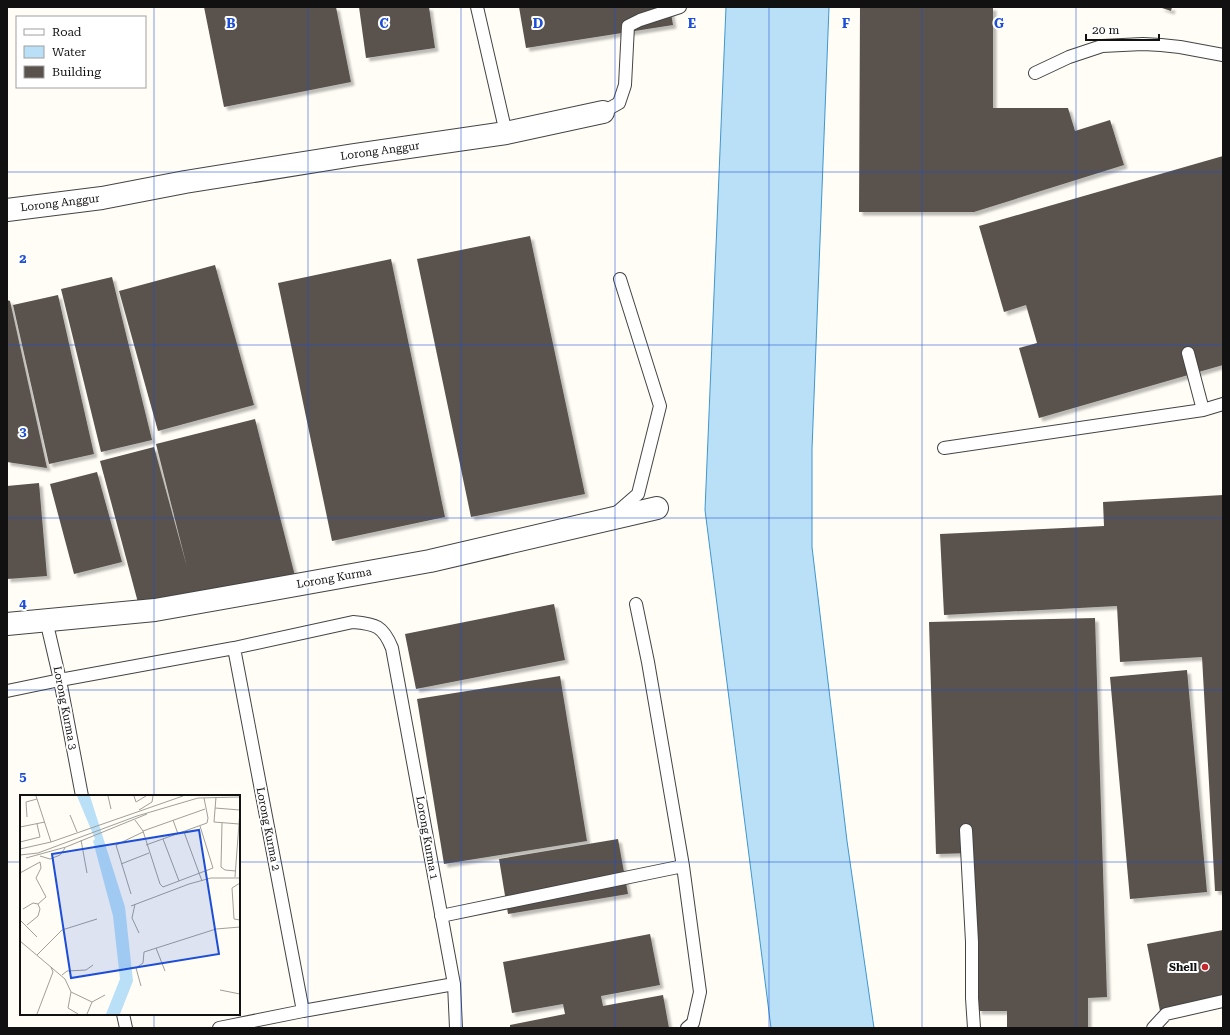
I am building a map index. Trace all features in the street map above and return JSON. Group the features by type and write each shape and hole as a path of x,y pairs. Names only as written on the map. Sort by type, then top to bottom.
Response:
{"street":[{"name":"Lorong Anggur","path":"7,210 102,198 185,182 346,156 506,133 603,112"},
{"name":"Lorong Kurma","path":"7,624 156,610 257,592 430,561 656,508"}],"lane":[{"path":"476,7 506,133"},
{"name":"Lorong Anggur","path":"603,112 619,103 625,85 628,26 640,20 680,7"},
{"path":"1035,73 1069,57 1102,46 1143,44 1162,45 1223,55"},
{"path":"608,520 638,494 660,406 620,279"},
{"path":"1188,353 1203,410"},
{"path":"944,448 1203,410 1223,404"},
{"path":"636,604 648,662 683,866 700,992 693,1023 687,1028"},
{"name":"Lorong Kurma 3","path":"46,620 60,680 82,795"},
{"name":"Lorong Kurma 1","path":"7,691 234,648 353,622 366,623 378,627 387,635 392,648 454,984 456,1028"},
{"name":"Lorong Kurma 2","path":"234,648 303,1011"},
{"path":"966,830 972,942 974,1028"},
{"path":"441,916 683,866"},
{"path":"219,1028 303,1011 454,984"},
{"path":"1153,1028 1166,1014 1223,1001"},
{"path":"123,1015 126,1028"}],"water":[{"path":"726,7 829,7 812,449 812,547 847,841 874,1028 771,1028 705,510"}],"building":[{"path":"204,7 336,7 351,82 224,107"},
{"path":"359,7 429,7 435,48 366,58"},
{"path":"519,7 670,7 673,25 526,48"},
{"path":"860,7 993,7 993,108 1068,108 1075,131 1110,120 1124,165 974,212 859,212"},
{"path":"1159,7 1172,7 1171,11"},
{"path":"1223,156 1223,365 1039,418 1019,348 1037,343 1026,305 1004,312 979,226"},
{"path":"530,236 585,494 471,517 417,259"},
{"path":"391,259 445,517 332,541 278,283"},
{"path":"215,265 254,405 158,431 119,291"},
{"path":"112,277 152,440 101,452 61,289"},
{"path":"58,295 94,454 49,464 13,305"},
{"path":"7,300 10,301 47,468 7,462"},
{"path":"255,419 295,576 140,610 100,461 154,447 187,567 156,444"},
{"path":"97,472 122,562 74,574 50,484"},
{"path":"39,483 47,576 7,579 7,486"},
{"path":"1223,495 1223,891 1215,891 1202,657 1120,662 1117,606 944,615 940,534 1104,526 1103,502"},
{"path":"554,604 565,660 416,689 405,634"},
{"path":"1095,618 1107,997 1088,998 1088,1028 1007,1028 1007,1011 978,1011 973,853 936,854 929,622"},
{"path":"1187,670 1207,892 1130,899 1110,677"},
{"path":"560,676 587,841 444,864 417,699"},
{"path":"618,839 628,894 508,914 499,859"},
{"path":"1223,930 1223,1000 1160,1011 1147,944"},
{"path":"650,934 660,985 601,996 603,1006 663,995 669,1028 510,1028 510,1025 565,1014 563,1004 512,1013 503,962"}],"place":[{"name":"Shell","path":"1205,967"}]}
